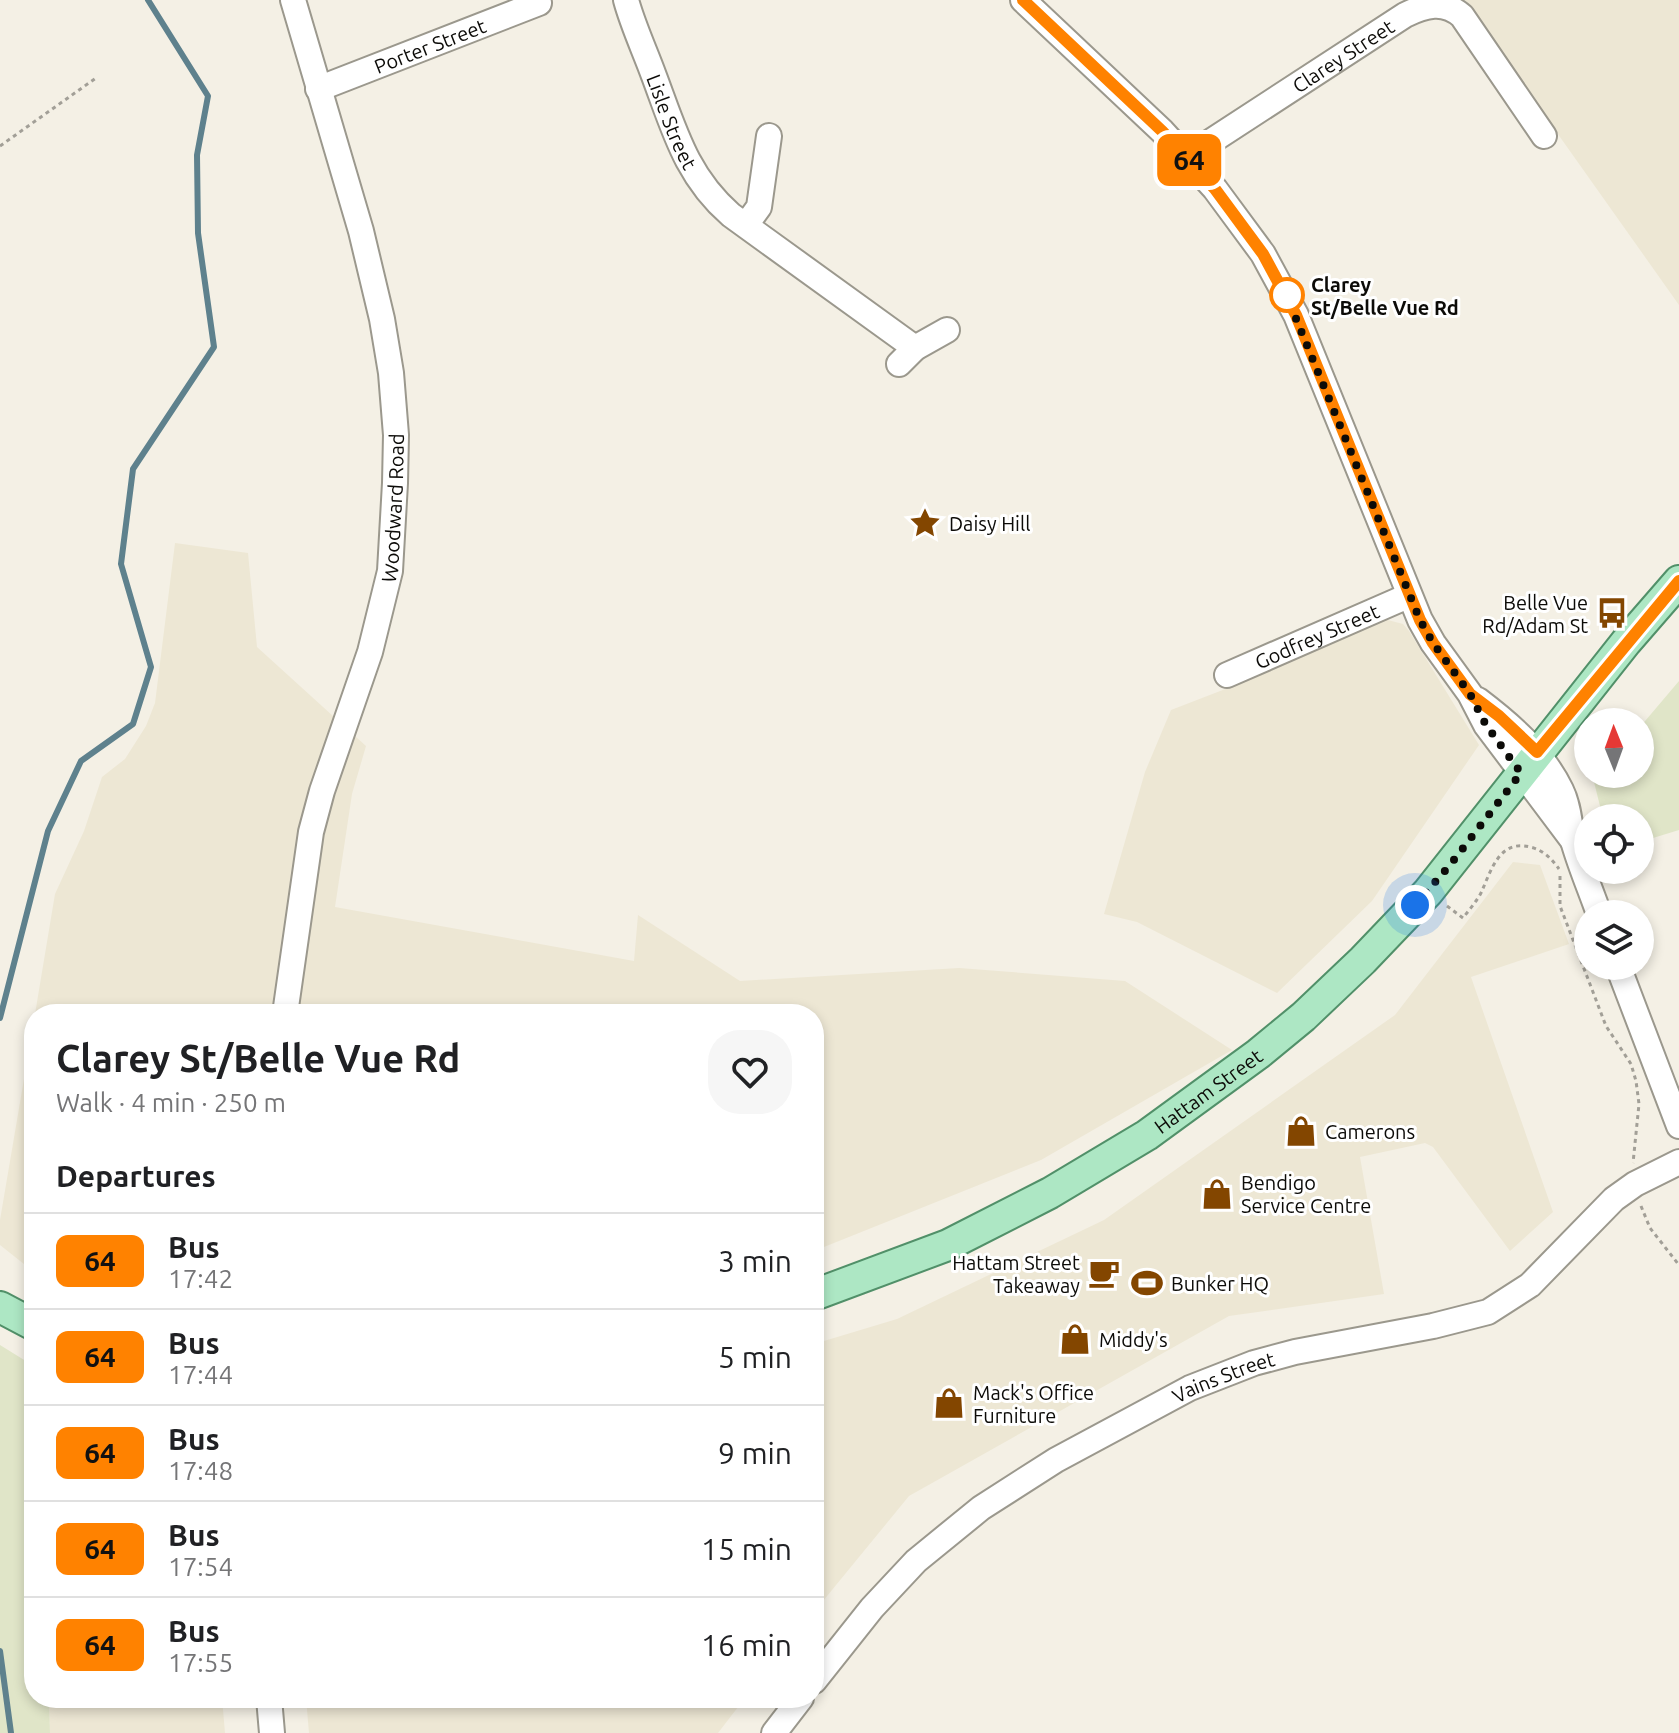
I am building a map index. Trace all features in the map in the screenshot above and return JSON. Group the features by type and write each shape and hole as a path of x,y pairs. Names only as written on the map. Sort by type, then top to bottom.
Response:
{"main road":[{"name":"Hattam Street","path":"824,1291 948,1245 1050,1193 1147,1135 1225,1080 1303,1017 1428,892 1529,763 1679,581"},
{"path":"0,1307 24,1320"}],"street":[{"name":"Woodward Road","path":"286,1004 311,832 370,652 390,571 396,435 391,373 382,319 361,231 293,0"},
{"name":"Lisle Street","path":"626,0 689,165 714,200 907,356 947,330"},
{"path":"1023,0 1130,98 1187,157 1240,222 1283,287 1408,596 1433,643 1470,694 1499,716 1529,763 1562,792 1568,806 1574,842 1594,900"},
{"name":"Porter Street","path":"318,89 539,3"},
{"name":"Clarey Street","path":"1187,157 1405,15 1432,5 1454,9 1462,16 1544,136"},
{"path":"746,225 759,207 770,133"},
{"name":"Godfrey Street","path":"1227,675 1408,596"},
{"path":"1623,980 1679,1126"},
{"name":"Vains Street","path":"824,1668 872,1608 916,1561 981,1508 1056,1460 1159,1403 1221,1374 1295,1352 1433,1326 1488,1312 1530,1285 1587,1224 1635,1184 1679,1162"},
{"path":"270,1708 272,1733"},
{"path":"774,1733 793,1708"}],"path":[{"path":"0,146 96,78"},
{"path":"1428,892 1463,918 1481,891 1492,866 1507,849 1517,845 1537,848 1559,869 1560,906 1606,1026 1631,1064 1636,1081 1639,1104 1632,1159 1635,1184 1650,1228 1679,1265"}],"shaded area":[{"path":"1463,0 1679,0 1679,305"},
{"path":"175,543 248,553 257,647 366,746 352,794 335,907 634,961 638,915 740,981 959,968 1125,981 1232,1050 1041,1160 824,1247 824,1004 37,1004 55,894 84,831 102,777 125,759 146,726 155,703"},
{"path":"1384,619 1403,624 1409,631 1479,745 1372,901 1277,993 1137,922 1104,914 1145,772 1171,710 1259,676"},
{"path":"1513,862 1540,865 1569,944 1471,977 1553,1212 1510,1251 1433,1147 1425,1143 1360,1157 1384,1294 1229,1316 909,1496 824,1600 824,1341 897,1319 1104,1220 1395,1015"},
{"path":"24,1079 24,1264 0,1245 0,1220"},
{"path":"49,1708 223,1708 225,1733 50,1733"},
{"path":"307,1708 737,1708 718,1733 309,1733"}],"green space":[{"path":"1679,681 1679,830 1654,838 1654,804 1600,804 1596,788 1654,788 1654,710"},
{"path":"0,1345 24,1360 24,1708 49,1708 50,1733 0,1733"}],"waterway":[{"path":"0,1018 48,831 81,761 133,724 151,667 121,564 133,469 214,347 198,233 197,155 208,96 148,0"},
{"path":"0,1651 11,1733"}],"bus line":[{"name":"64","path":"1023,0 1162,131 1215,189 1263,254 1296,315 1408,596 1433,643 1470,694 1537,752 1679,581"}],"place":[{"name":"Clarey St/Belle Vue Rd","path":"1287,295"},
{"name":"Daisy Hill","path":"925,523"},
{"name":"Belle Vue Rd/Adam St","path":"1612,613"},
{"name":"Camerons","path":"1301,1131"},
{"name":"Bendigo Service Centre","path":"1217,1194"},
{"name":"Hattam Street Takeaway","path":"1104,1273"},
{"name":"Bunker HQ","path":"1147,1283"},
{"name":"Middy's","path":"1075,1339"},
{"name":"Mack's Office Furniture","path":"949,1403"}],"route":[{"path":"1287,295 1283,287 1408,596 1433,643 1521,773 1415,905"}]}
